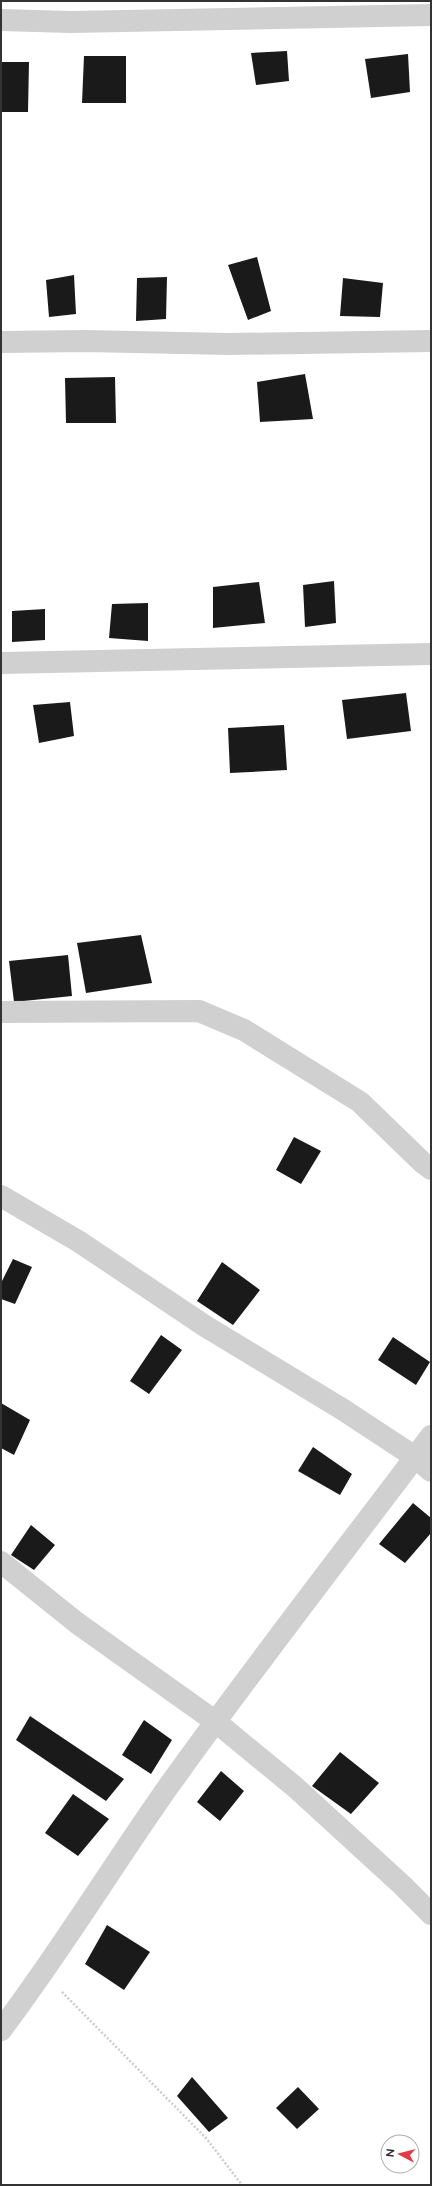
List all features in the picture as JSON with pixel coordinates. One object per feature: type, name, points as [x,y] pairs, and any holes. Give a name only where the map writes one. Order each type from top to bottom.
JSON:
[{"type":"street","points":[[1,20],[70,22],[431,15]]},
{"type":"street","points":[[1,342],[86,341],[229,344],[431,342]]},
{"type":"street","points":[[1,663],[431,654]]},
{"type":"street","points":[[1,1012],[199,1011],[244,1030],[360,1102],[431,1169]]},
{"type":"street","points":[[1,1196],[78,1241],[205,1326],[415,1457],[431,1471]]},
{"type":"street","points":[[1,2030],[44,1974],[168,1788],[431,1436]]},
{"type":"street","points":[[1,1562],[77,1623],[216,1722],[300,1792],[402,1885],[431,1914]]},
{"type":"path","points":[[44,1974],[206,2138],[242,2185]]},
{"type":"building","points":[[287,51],[289,81],[256,85],[251,53]]},
{"type":"building","points":[[408,54],[410,92],[371,98],[365,59]]},
{"type":"building","points":[[84,56],[126,56],[126,103],[82,103]]},
{"type":"building","points":[[1,62],[29,62],[28,112],[1,112]]},
{"type":"building","points":[[257,257],[271,311],[248,320],[228,265]]},
{"type":"building","points":[[74,275],[76,314],[49,317],[46,280]]},
{"type":"building","points":[[167,277],[166,319],[136,321],[137,278]]},
{"type":"building","points":[[343,278],[383,283],[380,317],[340,316]]},
{"type":"building","points":[[305,374],[313,419],[260,422],[257,382]]},
{"type":"building","points":[[115,377],[116,423],[66,423],[65,378]]},
{"type":"building","points":[[334,581],[336,623],[305,627],[303,585]]},
{"type":"building","points":[[259,582],[265,623],[213,628],[213,587]]},
{"type":"building","points":[[148,603],[148,641],[109,638],[112,604]]},
{"type":"building","points":[[45,609],[45,640],[12,642],[12,611]]},
{"type":"building","points":[[406,693],[411,731],[347,739],[342,700]]},
{"type":"building","points":[[70,702],[74,736],[39,743],[33,705]]},
{"type":"building","points":[[284,725],[287,770],[230,773],[228,728]]},
{"type":"building","points":[[141,935],[152,983],[86,993],[77,943]]},
{"type":"building","points":[[68,955],[72,996],[14,1002],[9,961]]},
{"type":"building","points":[[294,1137],[321,1151],[301,1184],[276,1170]]},
{"type":"building","points":[[13,1259],[32,1267],[15,1304],[1,1299],[1,1283]]},
{"type":"building","points":[[222,1262],[260,1290],[233,1325],[197,1301]]},
{"type":"building","points":[[161,1335],[182,1350],[149,1394],[130,1381]]},
{"type":"building","points":[[393,1337],[430,1362],[416,1385],[378,1360]]},
{"type":"building","points":[[1,1403],[30,1420],[14,1455],[1,1448]]},
{"type":"building","points":[[313,1447],[352,1474],[340,1495],[298,1471]]},
{"type":"building","points":[[413,1503],[431,1518],[431,1533],[405,1563],[379,1544]]},
{"type":"building","points":[[31,1525],[55,1545],[34,1570],[11,1555]]},
{"type":"building","points":[[30,1716],[124,1779],[106,1801],[16,1740]]},
{"type":"building","points":[[144,1720],[172,1740],[151,1774],[122,1755]]},
{"type":"building","points":[[340,1752],[379,1783],[351,1814],[312,1786]]},
{"type":"building","points":[[221,1771],[244,1791],[220,1821],[197,1802]]},
{"type":"building","points":[[73,1794],[109,1819],[78,1856],[45,1833]]},
{"type":"building","points":[[107,1925],[150,1952],[124,1990],[85,1964]]},
{"type":"building","points":[[192,2077],[228,2118],[209,2132],[177,2096]]},
{"type":"building","points":[[298,2087],[319,2109],[297,2129],[276,2108]]}]
